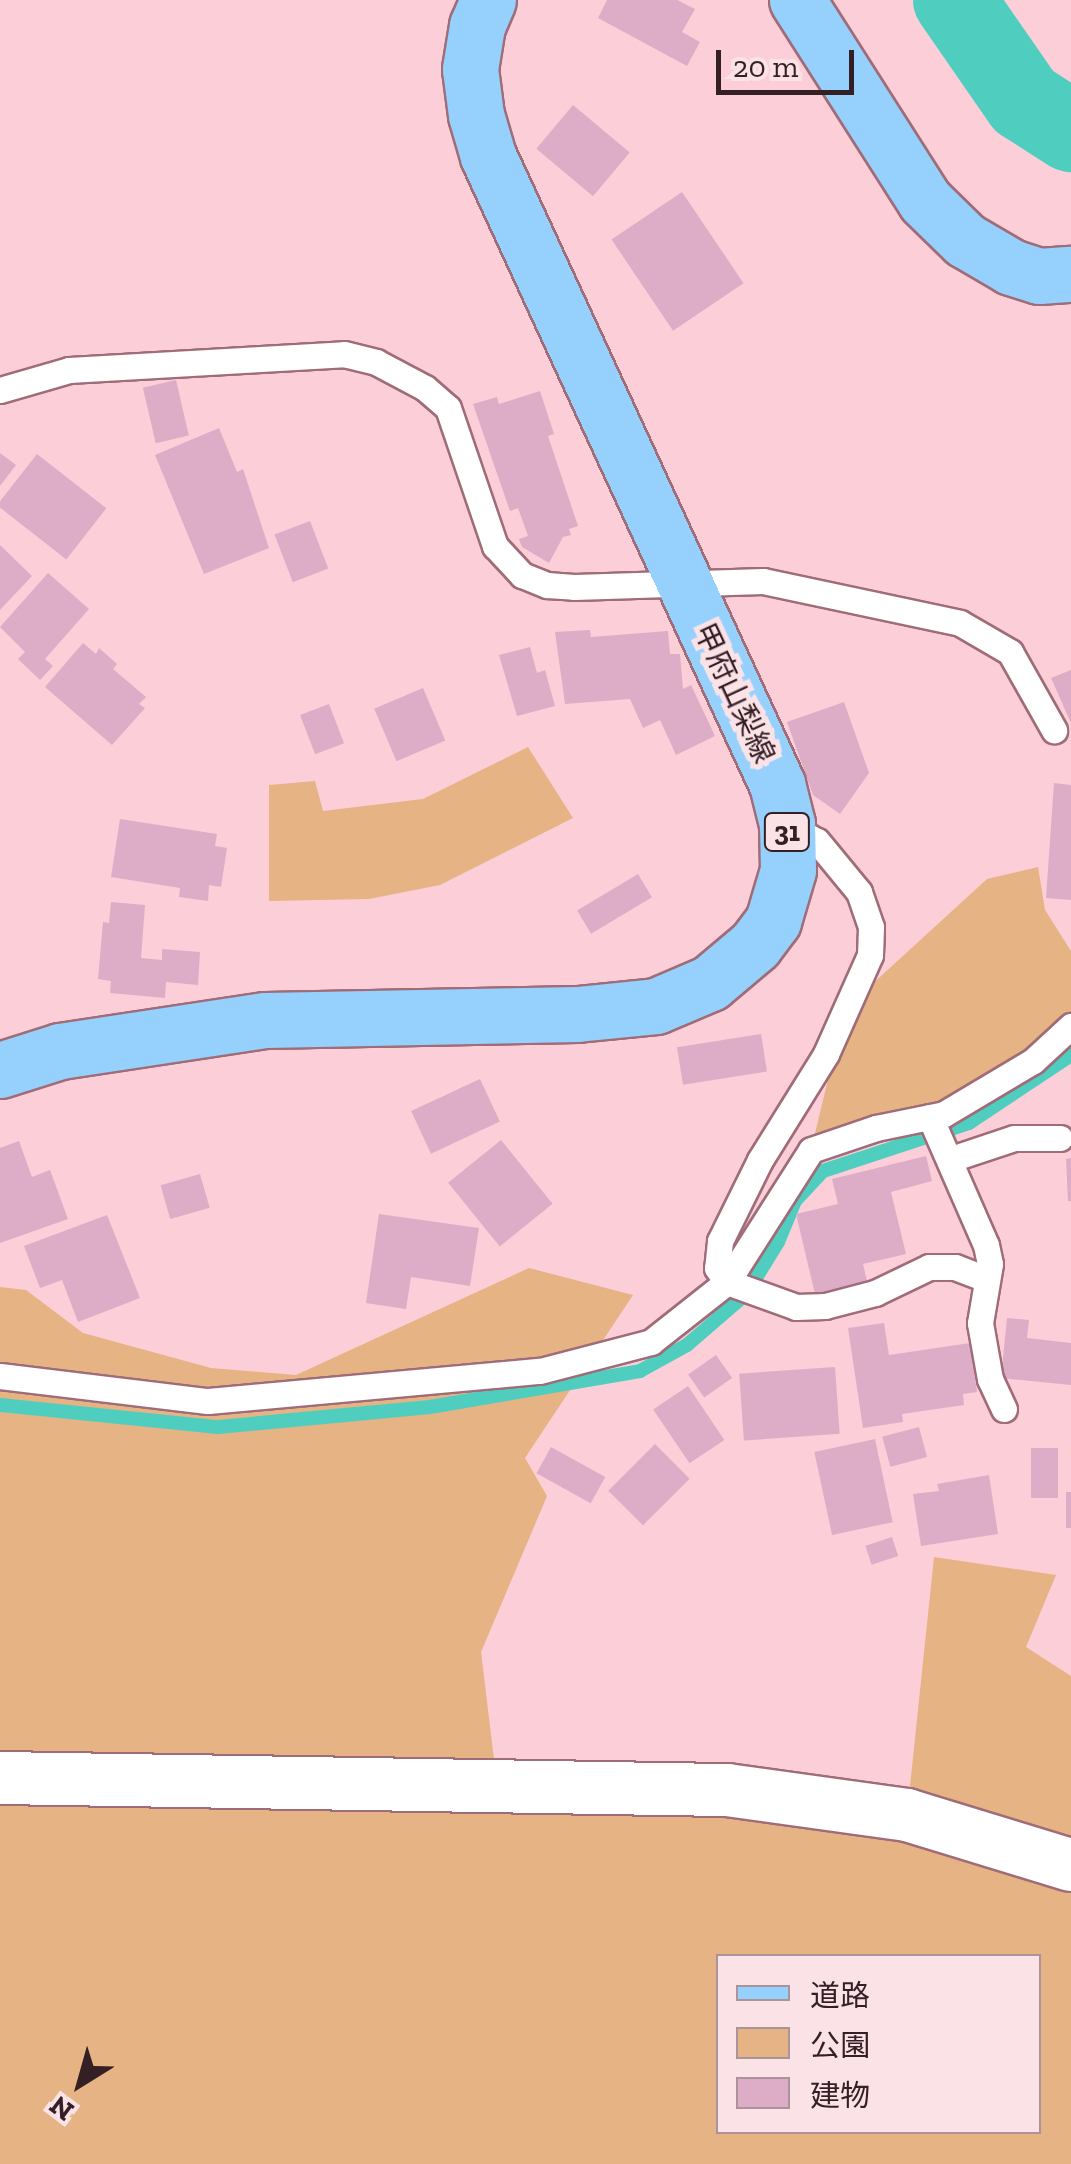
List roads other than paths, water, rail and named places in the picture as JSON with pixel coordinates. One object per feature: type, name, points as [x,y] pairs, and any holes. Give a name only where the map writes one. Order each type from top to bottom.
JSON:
[{"type":"main road","name":"甲府山梨線","points":[[0,1070],[60,1051],[265,1020],[577,1014],[671,1001],[710,983],[732,966],[773,921],[788,870],[786,824],[777,784],[488,156],[476,115],[470,69],[478,26],[488,0]]},
{"type":"main road","points":[[797,0],[925,201],[965,240],[1011,268],[1039,276],[1071,274]]},
{"type":"street","points":[[0,1778],[727,1790],[908,1815],[1071,1866]]},
{"type":"lane","points":[[0,390],[69,370],[344,354],[376,362],[425,388],[448,408],[495,546],[522,575],[547,585],[574,588],[763,581],[960,622],[1010,652],[1054,730]]},
{"type":"lane","points":[[786,824],[817,841],[859,892],[871,927],[870,954],[826,1054],[760,1160],[720,1241],[717,1268],[730,1283],[796,1308],[825,1306],[875,1293],[929,1267],[956,1267],[986,1279]]},
{"type":"lane","points":[[0,1376],[208,1401],[540,1371],[652,1342],[730,1283],[811,1150],[876,1128],[932,1120],[1032,1061],[1071,1026]]},
{"type":"lane","points":[[932,1120],[986,1245],[990,1264],[980,1323],[990,1379],[1004,1408]]},
{"type":"lane","points":[[949,1153],[1014,1138],[1060,1138]]},
{"type":"waterway","points":[[954,0],[1024,101],[1071,131]]},
{"type":"waterway","points":[[0,1405],[218,1427],[430,1407],[640,1371],[687,1345],[746,1294],[778,1242],[795,1201],[823,1171],[969,1123],[1071,1055]]}]
